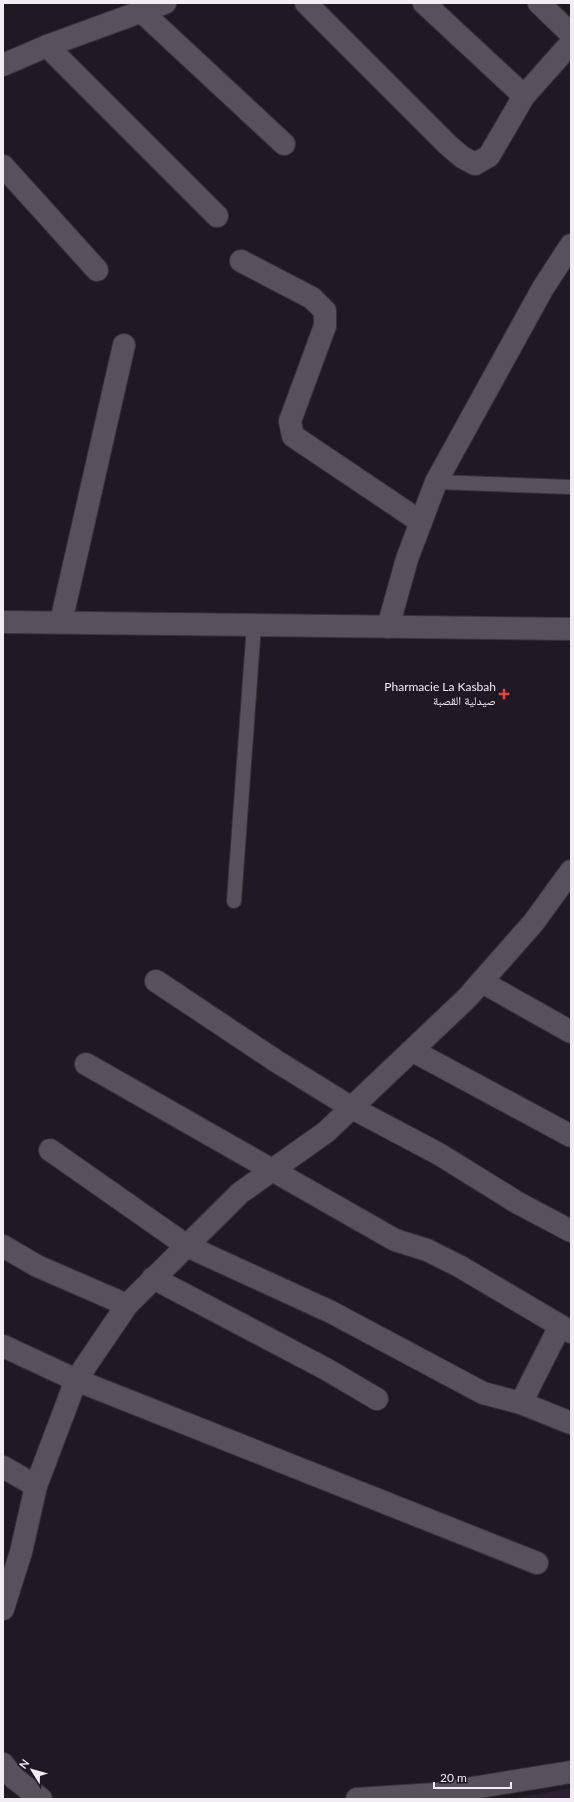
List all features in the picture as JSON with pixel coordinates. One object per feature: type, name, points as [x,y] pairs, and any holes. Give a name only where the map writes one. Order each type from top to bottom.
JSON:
[{"type":"street","points":[[3,65],[47,46],[165,3]]},
{"type":"street","points":[[306,3],[448,145],[462,157],[475,164],[489,156],[524,96],[571,43]]},
{"type":"street","points":[[424,3],[524,96]]},
{"type":"street","points":[[539,3],[571,34]]},
{"type":"street","points":[[141,11],[284,144]]},
{"type":"street","points":[[47,46],[216,216]]},
{"type":"street","points":[[3,166],[97,270]]},
{"type":"street","points":[[388,627],[407,558],[436,482],[543,288],[571,245]]},
{"type":"street","points":[[241,261],[312,298],[325,311],[325,326],[290,421],[293,436],[421,522]]},
{"type":"street","points":[[62,622],[124,345]]},
{"type":"street","points":[[3,622],[571,629]]},
{"type":"street","points":[[3,1609],[7,1580],[21,1552],[36,1486],[76,1380],[126,1304],[240,1193],[326,1132],[413,1051],[482,982],[534,922],[571,871]]},
{"type":"street","points":[[156,981],[276,1062],[352,1108],[439,1154],[518,1203],[571,1231]]},
{"type":"street","points":[[482,982],[571,1032]]},
{"type":"street","points":[[413,1051],[571,1136]]},
{"type":"street","points":[[86,1064],[395,1240],[426,1250],[459,1266],[566,1329],[521,1403]]},
{"type":"street","points":[[50,1150],[187,1246],[330,1312],[483,1393],[521,1403],[571,1423]]},
{"type":"street","points":[[3,1246],[37,1266],[126,1304]]},
{"type":"street","points":[[153,1278],[326,1370],[377,1399]]},
{"type":"street","points":[[3,1346],[76,1380],[538,1563]]},
{"type":"street","points":[[3,1467],[36,1486]]},
{"type":"street","points":[[3,1764],[14,1778],[41,1799]]},
{"type":"street","points":[[357,1799],[436,1794],[571,1772]]},
{"type":"lane","points":[[436,482],[571,487]]},
{"type":"lane","points":[[234,901],[254,625]]},
{"type":"shaded area","points":[[571,1788],[571,1799],[511,1799]]},
{"type":"place","name":"Pharmacie La Kasbah صيدلية القصبة","points":[[504,694]]}]
